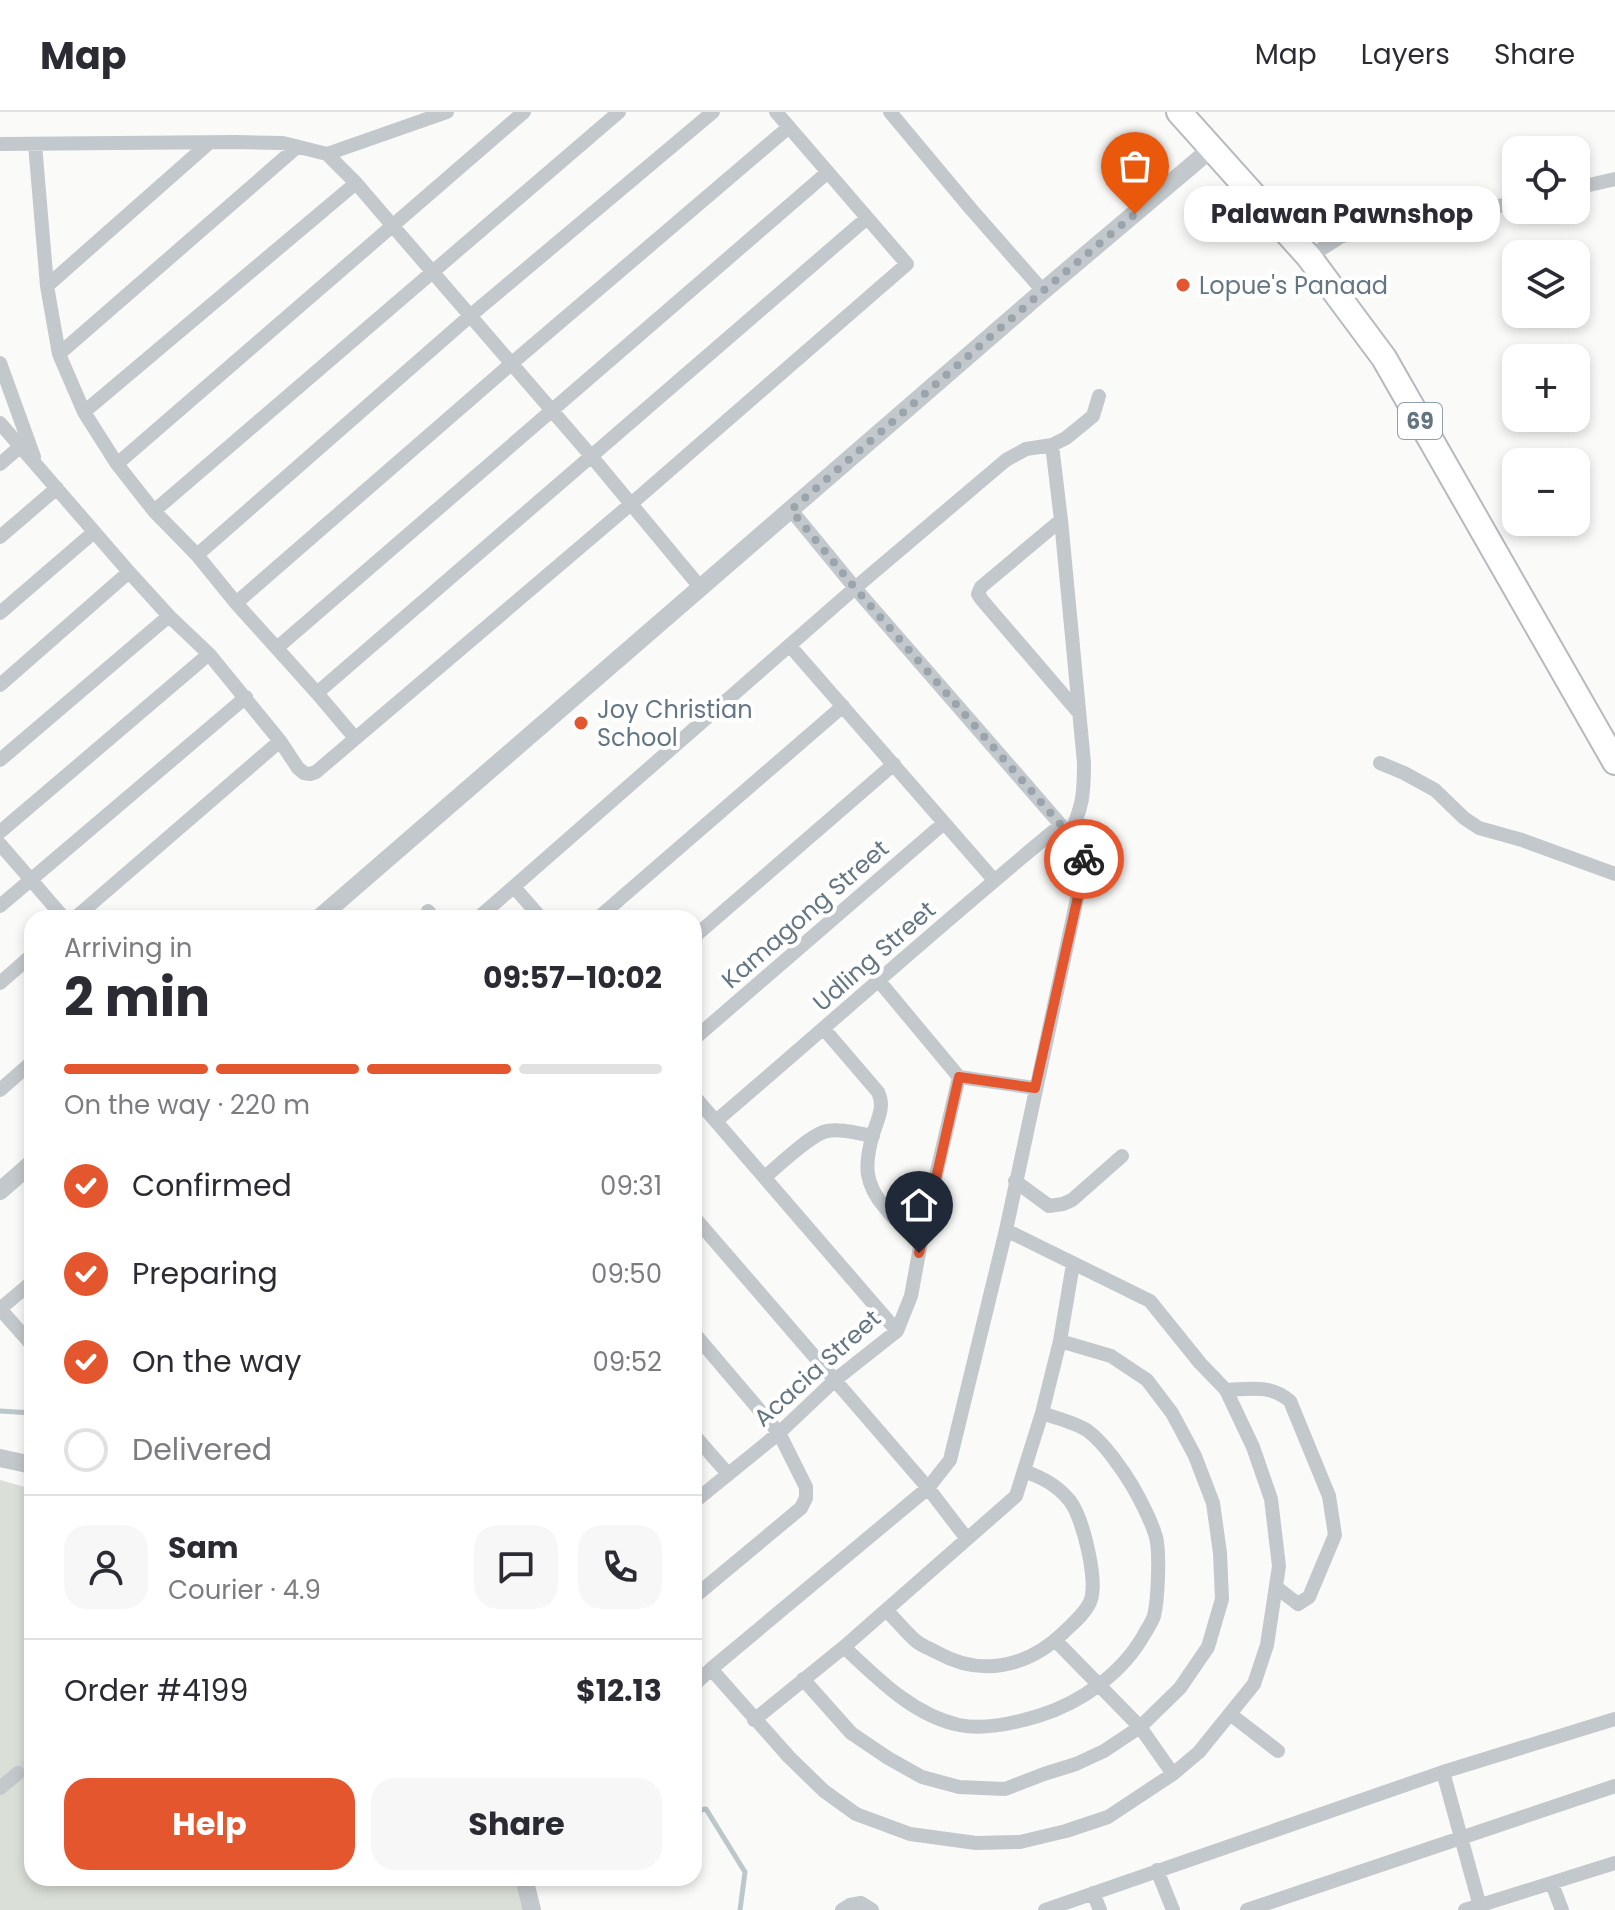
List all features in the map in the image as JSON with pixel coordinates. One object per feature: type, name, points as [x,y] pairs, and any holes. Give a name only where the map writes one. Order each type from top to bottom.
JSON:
[{"type":"main road","name":"69","points":[[1179,112],[1309,257],[1384,358],[1615,762]]},
{"type":"street","points":[[327,154],[447,112]]},
{"type":"street","points":[[117,464],[524,112]]},
{"type":"street","points":[[154,511],[619,112]]},
{"type":"street","points":[[197,555],[470,316],[713,112]]},
{"type":"street","points":[[0,423],[129,572],[209,654],[246,697],[298,768],[304,773],[316,772],[907,264],[776,112]]},
{"type":"street","points":[[890,112],[1043,291]]},
{"type":"street","points":[[236,603],[789,127]]},
{"type":"street","points":[[47,286],[209,143]]},
{"type":"street","points":[[0,144],[283,143],[327,154],[356,183],[700,587]]},
{"type":"street","points":[[35,144],[47,286],[59,354],[84,412],[117,464],[154,511],[197,555],[355,738]]},
{"type":"street","points":[[59,354],[297,147]]},
{"type":"street","points":[[328,910],[1211,149]]},
{"type":"street","points":[[278,647],[828,172]]},
{"type":"street","points":[[1590,185],[1615,179]]},
{"type":"street","points":[[84,412],[356,183]]},
{"type":"street","points":[[1309,257],[1340,237],[1357,232],[1392,231],[1502,205]]},
{"type":"street","points":[[317,693],[867,218]]},
{"type":"street","points":[[0,363],[35,462]]},
{"type":"street","points":[[487,910],[1006,460],[1026,449],[1052,445],[1066,438],[1093,416],[1099,396]]},
{"type":"street","points":[[1052,445],[1082,729],[1084,795],[1078,816],[1065,830]]},
{"type":"street","points":[[0,464],[21,446]]},
{"type":"street","points":[[0,537],[57,488]]},
{"type":"street","points":[[702,1677],[928,1488],[950,1460],[1006,1230],[1085,861],[1065,830],[791,510]]},
{"type":"street","points":[[1061,520],[981,587],[978,594],[1079,713]]},
{"type":"street","points":[[0,613],[94,532]]},
{"type":"street","points":[[0,685],[129,572]]},
{"type":"street","points":[[0,760],[169,616]]},
{"type":"street","points":[[790,646],[994,880]]},
{"type":"street","points":[[0,832],[209,654]]},
{"type":"street","points":[[0,906],[246,697]]},
{"type":"street","points":[[607,910],[843,706]]},
{"type":"street","points":[[84,910],[280,741]]},
{"type":"street","points":[[1380,763],[1435,790],[1479,828],[1537,845],[1615,874]]},
{"type":"street","points":[[702,930],[894,764]]},
{"type":"street","name":"Kamagong Street","points":[[702,1032],[944,823]]},
{"type":"street","name":"Udling Street","points":[[716,1121],[994,880],[1065,830]]},
{"type":"street","points":[[0,844],[57,910]]},
{"type":"street","points":[[514,887],[534,910]]},
{"type":"street","points":[[0,983],[24,962]]},
{"type":"street","points":[[879,981],[959,1077],[1035,1088]]},
{"type":"street","points":[[824,1029],[882,1100],[867,1178],[876,1197],[894,1218],[923,1231]]},
{"type":"street","points":[[0,1090],[24,1069]]},
{"type":"street","name":"Acacia Street","points":[[702,1495],[779,1433],[835,1380],[897,1331],[911,1296],[959,1077]]},
{"type":"street","points":[[702,1105],[897,1331]]},
{"type":"street","points":[[765,1177],[824,1131],[873,1136]]},
{"type":"street","points":[[1015,1181],[1049,1206],[1063,1204],[1072,1200],[1122,1156]]},
{"type":"street","points":[[1,1189],[24,1170]]},
{"type":"street","points":[[702,1226],[928,1488],[967,1539]]},
{"type":"street","points":[[711,1669],[789,1757],[824,1791],[856,1814],[910,1834],[976,1843],[1020,1842],[1108,1817],[1173,1774],[1199,1752],[1254,1684],[1267,1645],[1279,1566],[1271,1499],[1253,1447],[1226,1390],[1150,1301],[1006,1230]]},
{"type":"street","points":[[754,1720],[844,1647],[1016,1496],[1060,1341],[1073,1264]]},
{"type":"street","points":[[24,1289],[0,1309],[24,1336]]},
{"type":"street","points":[[803,1679],[851,1733],[922,1777],[959,1787],[1005,1789],[1104,1751],[1140,1727],[1180,1688],[1208,1647],[1222,1599],[1213,1503],[1178,1423],[1147,1380],[1111,1356],[1060,1341]]},
{"type":"street","points":[[702,1342],[779,1433],[806,1487],[806,1498],[801,1508],[702,1590]]},
{"type":"street","points":[[1226,1390],[1270,1389],[1290,1401],[1329,1496],[1335,1535],[1309,1597],[1298,1604],[1276,1587]]},
{"type":"street","points":[[844,1647],[899,1696],[927,1714],[961,1725],[1022,1721],[1058,1710],[1099,1685],[1135,1652],[1153,1618],[1157,1539],[1142,1503],[1120,1465],[1087,1430],[1042,1413]]},
{"type":"street","points":[[702,1444],[728,1474]]},
{"type":"street","points":[[0,1458],[24,1463]]},
{"type":"street","points":[[886,1610],[918,1643],[948,1659],[981,1668],[1010,1664],[1038,1653],[1079,1617],[1092,1600],[1091,1566],[1084,1534],[1071,1503],[1050,1481],[1024,1471]]},
{"type":"street","points":[[1055,1640],[1140,1727],[1173,1774]]},
{"type":"street","points":[[1230,1714],[1278,1751]]},
{"type":"street","points":[[1045,1910],[1443,1772],[1615,1719]]},
{"type":"street","points":[[1443,1772],[1462,1837],[1475,1909],[1615,1863]]},
{"type":"street","points":[[0,1788],[18,1773]]},
{"type":"street","points":[[1247,1910],[1615,1786]]},
{"type":"street","points":[[1157,1870],[1173,1910]]},
{"type":"street","points":[[1552,1884],[1562,1910]]},
{"type":"street","points":[[526,1886],[532,1910]]},
{"type":"street","points":[[1093,1893],[1100,1910]]},
{"type":"street","points":[[842,1910],[861,1903],[872,1910]]},
{"type":"shaded area","points":[[0,1480],[24,1487],[24,1886],[519,1886],[524,1910],[0,1910]]},
{"type":"waterway","points":[[0,1411],[24,1412]]},
{"type":"waterway","points":[[702,1810],[706,1809],[745,1872],[740,1910]]},
{"type":"tunnel","points":[[18,1773],[24,1769]]},
{"type":"way so far","points":[[1084,859],[1061,825],[791,510],[1135,214]]},
{"type":"place","name":"Palawan Pawnshop","points":[[1135,214]]},
{"type":"place","name":"Lopue's Panaad","points":[[1183,285]]},
{"type":"place","name":"Joy Christian School","points":[[581,723]]},
{"type":"route","points":[[919,1253],[959,1077],[1035,1088],[1084,859]]}]
